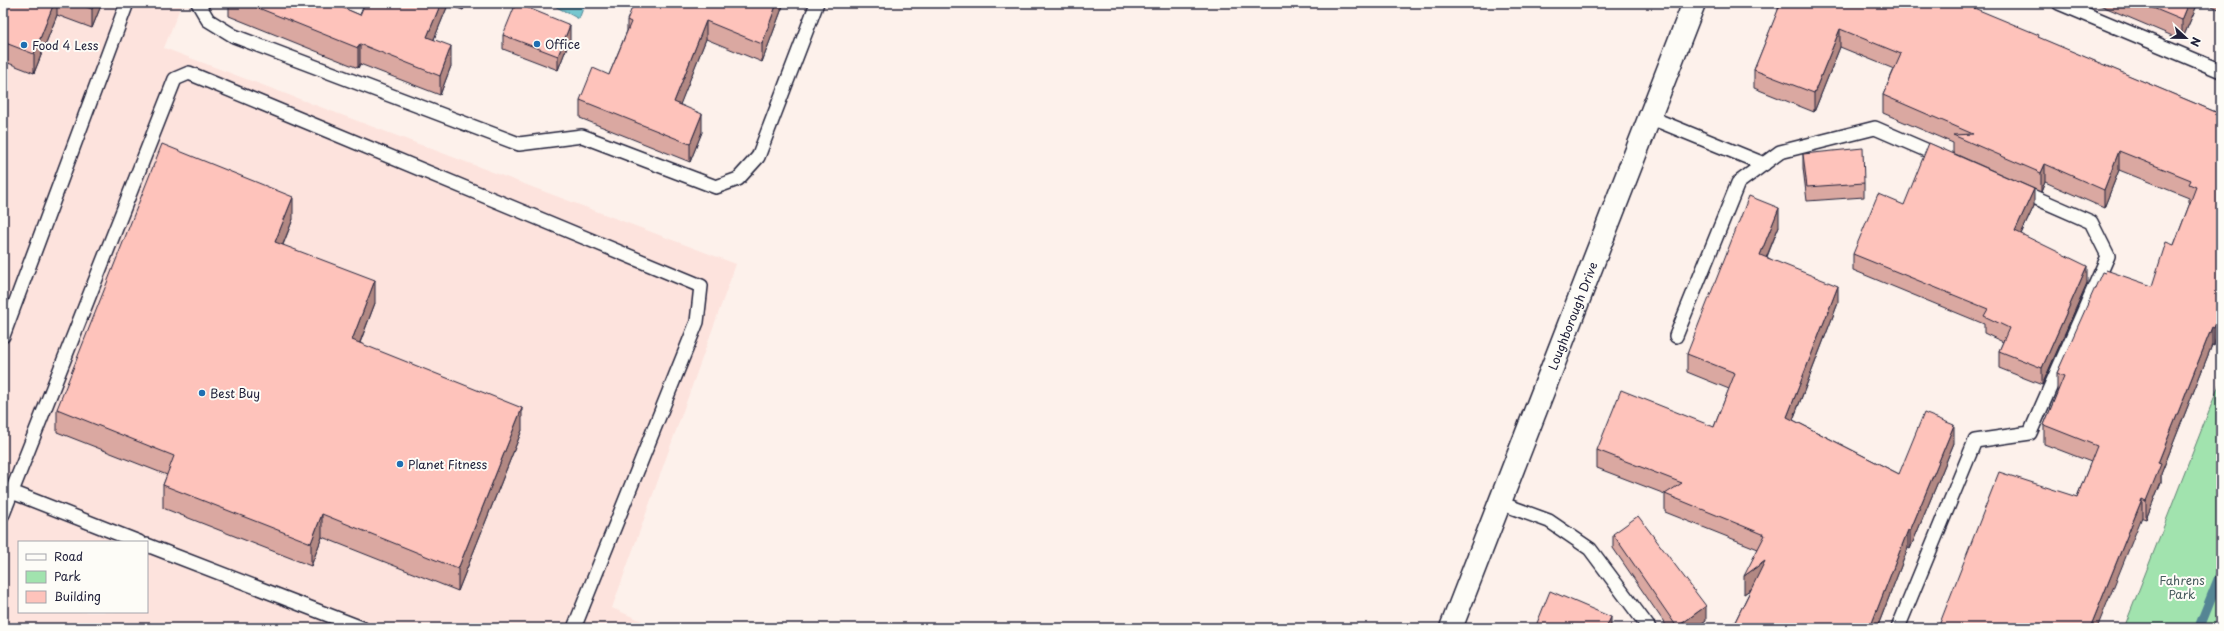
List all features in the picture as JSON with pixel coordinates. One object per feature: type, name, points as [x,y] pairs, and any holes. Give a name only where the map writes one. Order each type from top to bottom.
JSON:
[{"type":"street","name":"Loughborough Drive","points":[[1451,628],[1694,3]]},
{"type":"lane","points":[[3,336],[128,3]]},
{"type":"lane","points":[[198,3],[208,20],[234,36],[519,144],[582,136],[716,187],[738,178],[758,157],[817,3]]},
{"type":"lane","points":[[2059,3],[2221,71]]},
{"type":"lane","points":[[3,514],[175,79],[189,73],[701,286],[697,322],[574,628]]},
{"type":"lane","points":[[1649,117],[1764,164]]},
{"type":"lane","points":[[1676,336],[1738,183],[1780,152],[1875,128],[1954,162]]},
{"type":"lane","points":[[1898,628],[1974,441],[2030,432],[2108,256],[2091,222],[2004,184]]},
{"type":"lane","points":[[12,492],[136,541]]},
{"type":"lane","points":[[1500,503],[1549,521],[1590,549],[1649,628]]},
{"type":"lane","points":[[148,545],[362,628]]},
{"type":"shaded area","points":[[3,3],[182,3],[164,48],[736,264],[612,608],[658,628],[3,628]]},
{"type":"green space","name":"Fahrens Park","points":[[2221,380],[2221,628],[2124,628]]},
{"type":"water","points":[[549,3],[585,3],[579,19]]},
{"type":"building","points":[[3,3],[54,3],[34,54],[3,42]]},
{"type":"building","points":[[76,3],[95,3],[92,9]]},
{"type":"building","points":[[246,3],[332,3],[360,15],[365,3],[441,3],[427,37],[451,46],[440,76],[360,44],[358,48]]},
{"type":"building","points":[[516,3],[570,25],[558,56],[503,35]]},
{"type":"building","points":[[634,3],[777,3],[762,44],[706,21],[674,102],[702,114],[690,144],[580,100],[593,68],[609,75],[631,22],[627,20]]},
{"type":"building","points":[[1962,3],[2039,35],[2038,37],[2218,113],[2221,108],[2221,309],[2214,328],[2212,327],[2158,463],[2161,464],[2146,501],[2142,499],[2090,628],[1938,628],[1999,472],[2077,497],[2097,446],[2044,425],[2064,376],[2057,373],[2102,272],[2105,273],[2106,270],[2152,286],[2166,242],[2174,245],[2196,187],[2189,184],[2191,180],[2119,151],[2104,190],[2045,164],[2041,173],[1953,135],[1973,134],[1883,95],[1901,54],[1840,29],[1814,93],[1754,70],[1780,5],[1778,4]]},
{"type":"building","points":[[2141,3],[2189,3],[2182,20]]},
{"type":"building","points":[[1929,143],[2034,189],[2015,231],[2087,266],[2042,368],[1999,351],[2009,328],[1984,316],[1988,309],[1853,254],[1878,194],[1904,205]]},
{"type":"building","points":[[162,144],[293,197],[275,242],[375,280],[352,340],[522,408],[458,569],[322,514],[311,543],[163,485],[174,456],[57,409]]},
{"type":"building","points":[[1863,148],[1864,183],[1807,187],[1803,154]]},
{"type":"building","points":[[1749,196],[1779,208],[1760,255],[1838,286],[1787,417],[1899,474],[1924,413],[1954,425],[1910,531],[1908,530],[1870,628],[1732,628],[1765,561],[1744,576],[1765,535],[1665,494],[1682,483],[1597,450],[1621,390],[1714,427],[1735,373],[1687,354]]},
{"type":"building","points":[[1638,516],[1706,606],[1677,627],[1613,534]]},
{"type":"building","points":[[1550,591],[1611,617],[1606,628],[1535,628]]},
{"type":"waterway","points":[[2199,628],[2221,573]]},
{"type":"place","name":"Office","points":[[537,44]]},
{"type":"place","name":"Food 4 Less","points":[[24,45]]},
{"type":"place","name":"Best Buy","points":[[202,393]]},
{"type":"place","name":"Planet Fitness","points":[[400,464]]}]
